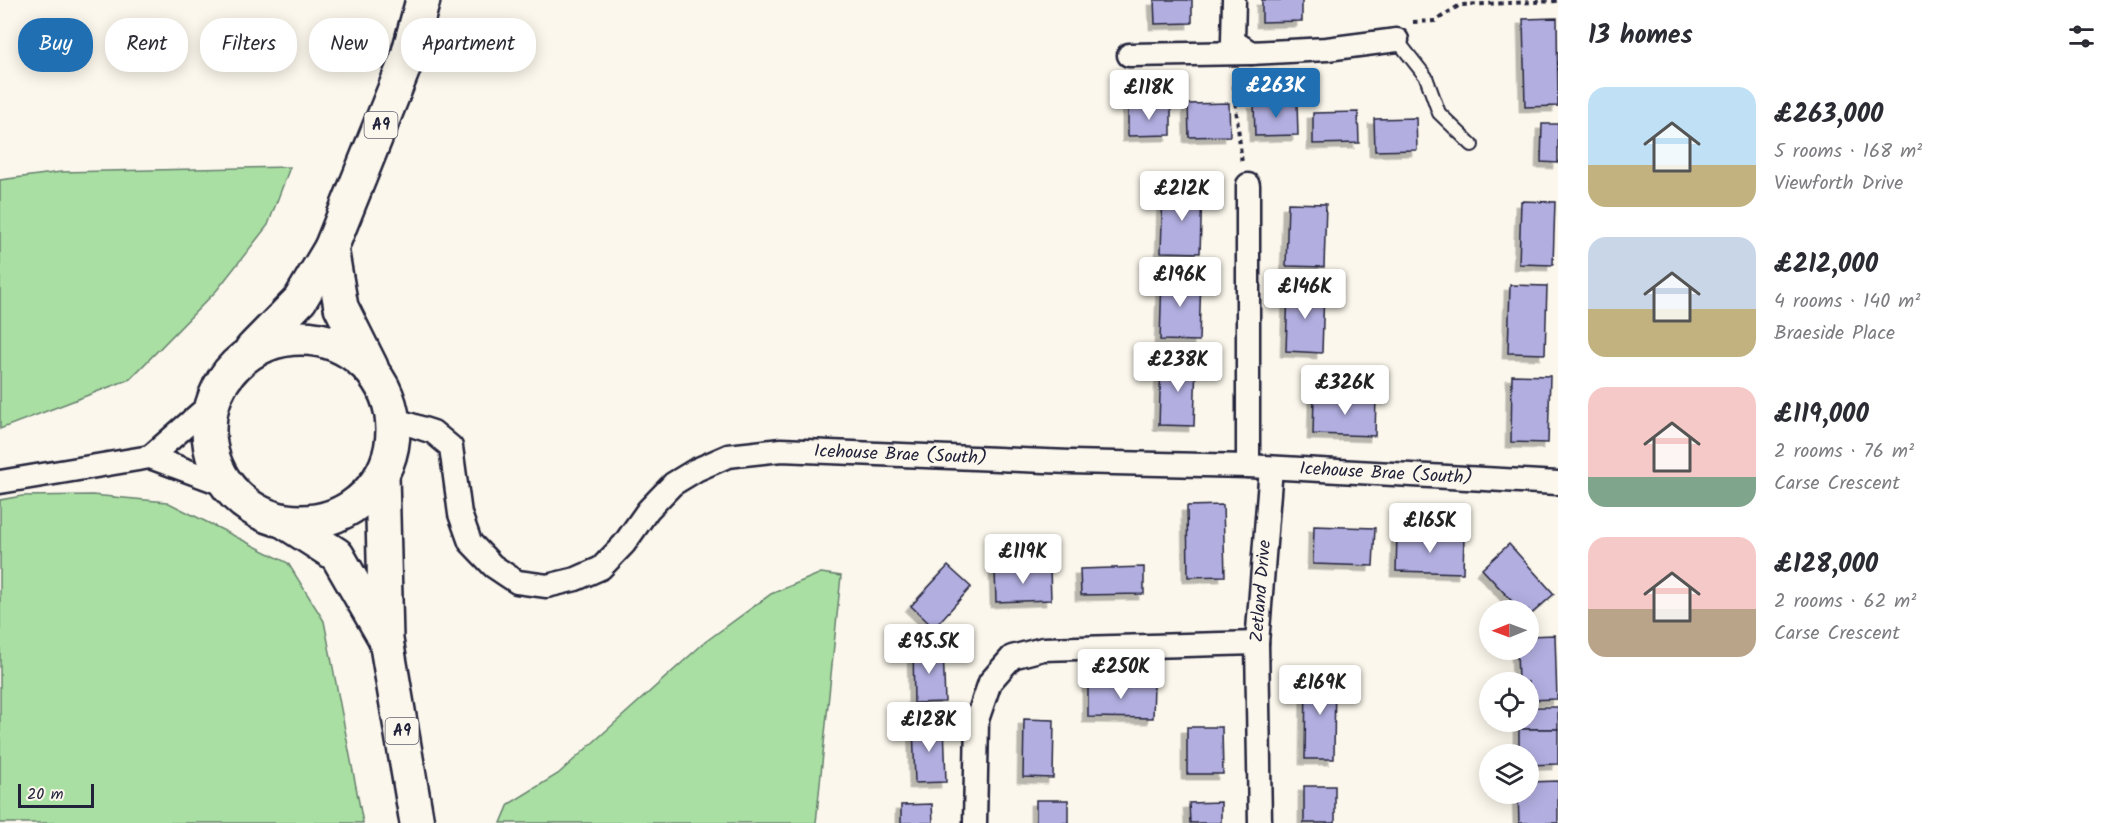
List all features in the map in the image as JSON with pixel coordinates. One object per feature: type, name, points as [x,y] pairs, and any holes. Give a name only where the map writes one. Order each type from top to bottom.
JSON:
[{"type":"main road","name":"A9","points":[[242,359],[300,300],[332,248],[408,59],[423,0]]},
{"type":"main road","points":[[332,248],[341,308],[386,393],[393,419],[392,448],[382,475],[364,498],[340,514],[313,522],[284,521],[262,514],[242,502],[226,485],[213,459],[208,431],[213,402],[224,379],[242,359],[267,344],[295,337],[324,340],[351,352],[373,371]]},
{"type":"main road","name":"A9","points":[[382,475],[386,640],[417,823]]},
{"type":"main road","name":"A9","points":[[284,521],[337,555],[386,640]]},
{"type":"street","points":[[1234,0],[1233,41],[1244,53]]},
{"type":"street","points":[[1129,55],[1326,49],[1397,40]]},
{"type":"street","points":[[1248,185],[1248,466]]},
{"type":"street","points":[[150,457],[213,402]]},
{"type":"street","name":"Icehouse Brae (South)","points":[[393,419],[433,432],[451,447],[460,514],[470,542],[493,566],[517,582],[548,586],[576,579],[601,568],[624,544],[648,510],[674,484],[696,470],[728,456],[781,450],[1070,462],[1248,466],[1558,483]]},
{"type":"street","points":[[0,482],[150,457],[226,485]]},
{"type":"street","name":"Zetland Drive","points":[[1260,823],[1257,642],[1270,468]]},
{"type":"street","points":[[975,823],[977,720],[990,682],[1012,657],[1043,649],[1257,642]]},
{"type":"lane","points":[[1397,40],[1426,77],[1439,113],[1472,145]]},
{"type":"path","points":[[1397,40],[1397,23],[1435,21],[1460,5],[1558,1]]},
{"type":"path","points":[[1244,53],[1234,89],[1240,157],[1248,185]]},
{"type":"green space","points":[[290,167],[268,225],[217,290],[130,379],[0,429],[0,180],[61,172]]},
{"type":"green space","points":[[92,495],[167,502],[288,563],[324,621],[363,823],[0,823],[0,500],[22,496]]},
{"type":"green space","points":[[821,573],[841,576],[816,823],[501,823],[509,804],[558,774],[705,642],[771,594]]},
{"type":"building","points":[[1154,0],[1192,0],[1192,23],[1155,24]]},
{"type":"building","points":[[1262,0],[1302,0],[1302,21],[1262,22]]},
{"type":"building","points":[[1557,18],[1558,106],[1525,107],[1523,19]]},
{"type":"building","points":[[1297,102],[1298,135],[1255,136],[1254,103]]},
{"type":"building","points":[[1229,103],[1230,136],[1189,137],[1188,104]]},
{"type":"building","points":[[1128,106],[1171,106],[1171,135],[1128,136]]},
{"type":"building","points":[[1358,112],[1359,143],[1313,144],[1313,113]]},
{"type":"building","points":[[1416,118],[1417,150],[1375,151],[1374,119]]},
{"type":"building","points":[[1542,124],[1558,124],[1558,163],[1541,162]]},
{"type":"building","points":[[1163,190],[1202,191],[1200,253],[1161,252]]},
{"type":"building","points":[[1521,201],[1555,202],[1553,265],[1519,264]]},
{"type":"building","points":[[1288,203],[1326,204],[1324,267],[1286,266]]},
{"type":"building","points":[[1162,274],[1201,275],[1199,341],[1160,340]]},
{"type":"building","points":[[1510,285],[1547,286],[1545,354],[1508,353]]},
{"type":"building","points":[[1288,287],[1324,288],[1322,353],[1286,351]]},
{"type":"building","points":[[1161,360],[1196,361],[1194,426],[1159,425]]},
{"type":"building","points":[[1512,375],[1550,376],[1548,443],[1511,442]]},
{"type":"building","points":[[1314,396],[1376,397],[1375,436],[1313,434]]},
{"type":"building","points":[[1223,505],[1225,576],[1188,577],[1187,506]]},
{"type":"building","points":[[1314,526],[1375,528],[1373,566],[1313,564]]},
{"type":"building","points":[[1397,534],[1464,536],[1463,573],[1396,571]]},
{"type":"building","points":[[1509,544],[1554,594],[1539,607],[1539,600],[1511,600],[1482,569]]},
{"type":"building","points":[[948,566],[971,587],[934,628],[911,606]]},
{"type":"building","points":[[1144,567],[1144,594],[1081,595],[1080,569]]},
{"type":"building","points":[[1050,568],[1051,600],[996,602],[995,570]]},
{"type":"building","points":[[1555,635],[1557,699],[1539,700],[1539,672],[1518,672],[1517,660],[1539,660],[1539,636]]},
{"type":"building","points":[[943,647],[945,702],[914,703],[913,648]]},
{"type":"building","points":[[1306,672],[1335,672],[1334,759],[1305,759]]},
{"type":"building","points":[[1088,683],[1154,684],[1153,718],[1088,717]]},
{"type":"building","points":[[1539,707],[1558,707],[1558,729],[1539,729]]},
{"type":"building","points":[[1024,719],[1054,720],[1053,778],[1023,777]]},
{"type":"building","points":[[913,724],[944,724],[946,782],[915,783]]},
{"type":"building","points":[[1187,727],[1222,727],[1223,774],[1187,774]]},
{"type":"building","points":[[1558,729],[1558,764],[1539,765],[1539,744],[1519,744],[1519,732]]},
{"type":"building","points":[[1558,781],[1558,823],[1519,823],[1518,804],[1539,804],[1539,782]]},
{"type":"building","points":[[1304,786],[1335,786],[1335,823],[1304,823]]},
{"type":"building","points":[[1036,800],[1068,800],[1068,823],[1036,823]]},
{"type":"building","points":[[1221,802],[1221,823],[1190,823],[1189,803]]},
{"type":"building","points":[[932,804],[933,823],[901,823],[901,805]]}]
